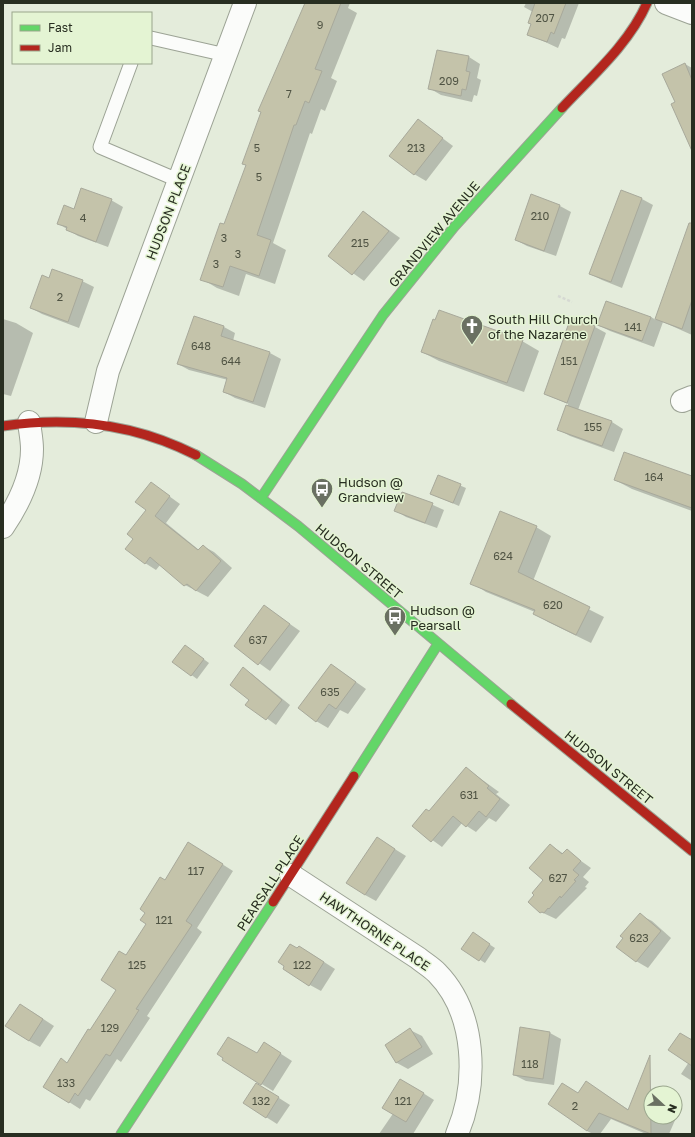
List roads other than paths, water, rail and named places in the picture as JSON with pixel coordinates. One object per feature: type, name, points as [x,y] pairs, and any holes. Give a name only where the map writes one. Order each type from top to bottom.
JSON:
[{"type":"street","name":"HUDSON PLACE","points":[[96,422],[108,371],[245,3]]},
{"type":"street","name":"GRANDVIEW AVENUE","points":[[261,498],[383,315],[454,227],[626,38],[639,21],[647,3]]},
{"type":"street","points":[[666,3],[692,13]]},
{"type":"street","name":"HUDSON STREET","points":[[3,426],[29,422],[96,422],[134,429],[172,443],[200,456],[284,515],[438,644],[692,851]]},
{"type":"street","points":[[3,527],[25,486],[31,465],[32,448],[29,422]]},
{"type":"street","name":"PEARSALL PLACE","points":[[121,1134],[291,875],[438,644]]},
{"type":"street","name":"HAWTHORNE PLACE","points":[[291,875],[418,958],[437,973],[452,993],[464,1020],[469,1044],[470,1068],[467,1102],[458,1134]]},
{"type":"lane","points":[[152,38],[226,55]]},
{"type":"lane","points":[[131,64],[100,147],[180,180]]},
{"type":"place","name":"South Hill Church of the Nazarene","points":[[472,346]]},
{"type":"place","name":"Hudson @ Grandview","points":[[322,508]]},
{"type":"place","name":"Hudson @ Pearsall","points":[[395,636]]}]
